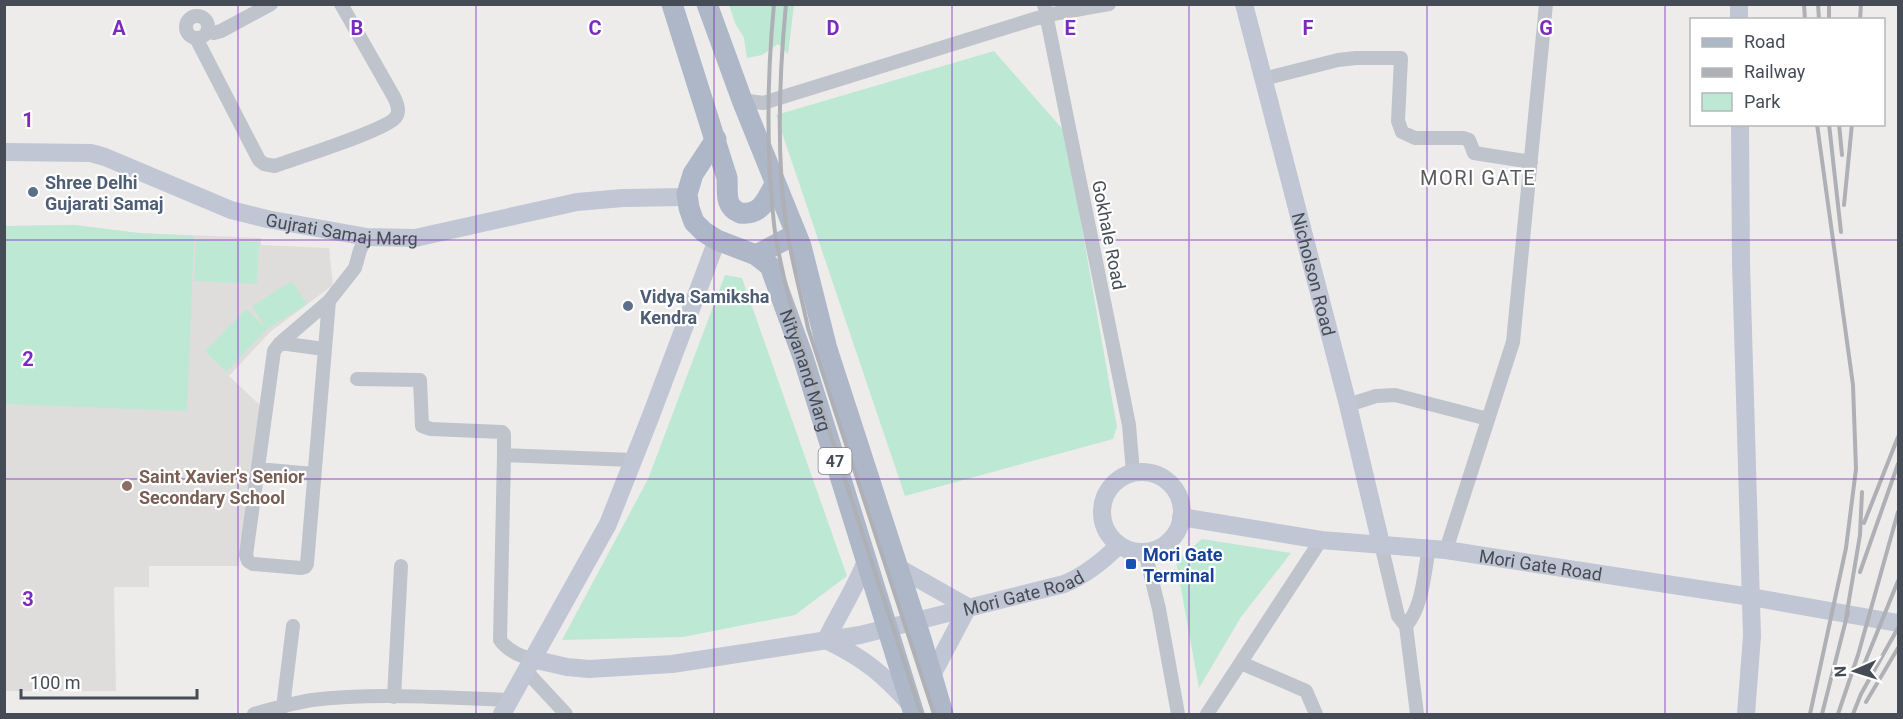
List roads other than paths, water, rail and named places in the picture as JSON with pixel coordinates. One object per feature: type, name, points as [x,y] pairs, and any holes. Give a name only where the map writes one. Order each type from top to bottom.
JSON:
[{"type":"main road","points":[[672,4],[716,139],[727,178],[727,198],[735,211],[746,214],[759,209],[767,200],[775,184]]},
{"type":"main road","name":"Nityanand Marg","points":[[707,4],[742,100],[796,234],[827,349],[916,621],[943,714]]},
{"type":"main road","points":[[716,139],[693,174],[687,197],[688,208],[694,222],[717,240],[756,255],[796,234]]},
{"type":"main road","name":"Nityanand Marg","points":[[756,255],[770,266],[803,357],[913,710]]},
{"type":"main road","points":[[803,357],[827,349]]},
{"type":"street","points":[[197,11],[188,22],[187,29],[190,35],[221,31],[271,4]]},
{"type":"street","points":[[202,34],[259,160],[264,164],[275,166],[378,128],[394,120],[397,115],[398,109],[394,97],[341,4]]},
{"type":"street","points":[[742,100],[763,103],[1046,10],[1109,4]]},
{"type":"street","name":"Nicholson Road","points":[[1244,4],[1348,405],[1381,544]]},
{"type":"street","points":[[1406,626],[1412,618],[1488,419],[1513,342],[1546,4]]},
{"type":"street","name":"Gokhale Road","points":[[1046,10],[1129,424],[1133,472]]},
{"type":"street","points":[[1263,79],[1338,60],[1401,58],[1398,121],[1402,132],[1415,138],[1462,138],[1469,140],[1474,153],[1531,162]]},
{"type":"street","points":[[1740,126],[1741,262],[1752,636],[1746,714]]},
{"type":"street","name":"Gujrati Samaj Marg","points":[[4,152],[92,153],[231,210],[267,219],[367,237],[415,238],[491,223],[577,202],[623,198],[687,197]]},
{"type":"street","points":[[329,301],[307,564],[301,568],[249,562],[246,555],[274,351],[280,343],[329,301],[355,268],[360,250],[367,237]]},
{"type":"street","points":[[254,714],[309,700],[394,697],[506,707],[608,524],[717,240]]},
{"type":"street","points":[[280,343],[324,349]]},
{"type":"street","points":[[357,380],[420,380],[422,426],[431,429],[502,432],[504,434],[500,639],[505,646],[529,665],[566,714]]},
{"type":"street","points":[[1348,405],[1376,396],[1395,395],[1488,419]]},
{"type":"street","points":[[504,455],[633,460]]},
{"type":"street","points":[[258,469],[314,474]]},
{"type":"street","points":[[1133,472],[1148,472],[1168,482],[1178,494],[1182,509],[1177,530],[1169,540],[1158,548],[1145,552],[1119,545],[1113,540],[1102,520],[1102,504],[1113,484],[1133,472]]},
{"type":"street","name":"Mori Gate Road","points":[[1181,517],[1321,540],[1437,549],[1750,597],[1899,623]]},
{"type":"street","points":[[1207,714],[1321,540]]},
{"type":"street","points":[[1381,544],[1398,616],[1406,626],[1417,714]]},
{"type":"street","name":"Mori Gate Road","points":[[529,665],[589,669],[672,664],[826,640],[886,628],[1071,581],[1101,562],[1119,545]]},
{"type":"street","points":[[1145,552],[1159,609],[1178,714]]},
{"type":"street","points":[[866,561],[853,592],[826,640],[854,653],[875,668],[913,710]]},
{"type":"street","points":[[394,697],[401,566]]},
{"type":"street","points":[[899,568],[968,607],[932,675]]},
{"type":"street","points":[[283,707],[293,626]]},
{"type":"street","points":[[1240,663],[1306,691],[1316,714]]},
{"type":"railway","points":[[774,4],[770,59],[769,141],[771,196],[781,264],[797,331],[921,714]]},
{"type":"railway","points":[[786,4],[780,87],[780,142],[783,198],[791,251],[808,328],[934,714]]},
{"type":"railway","points":[[1804,4],[1805,18]]},
{"type":"railway","points":[[1818,4],[1819,18]]},
{"type":"railway","points":[[1829,4],[1829,18]]},
{"type":"railway","points":[[1860,18],[1861,4]]},
{"type":"railway","points":[[1810,714],[1846,548],[1856,469],[1853,385],[1817,126]]},
{"type":"railway","points":[[1829,126],[1841,232]]},
{"type":"railway","points":[[1839,126],[1842,155]]},
{"type":"railway","points":[[1844,205],[1852,126]]},
{"type":"railway","points":[[1864,523],[1898,437]]},
{"type":"railway","points":[[1860,572],[1898,464]]},
{"type":"railway","points":[[1846,618],[1860,535],[1862,492]]},
{"type":"railway","points":[[1838,714],[1858,655],[1898,512]]},
{"type":"railway","points":[[1861,672],[1898,581]]},
{"type":"railway","points":[[1822,714],[1848,612]]},
{"type":"railway","points":[[1853,714],[1861,694],[1898,628]]},
{"type":"railway","points":[[1866,702],[1898,648]]},
{"type":"place","name":"Shree Delhi Gujarati Samaj","points":[[33,192]]},
{"type":"place","name":"Vidya Samiksha Kendra","points":[[628,306]]},
{"type":"place","name":"Saint Xavier's Senior Secondary School","points":[[127,486]]},
{"type":"place","name":"Mori Gate Terminal","points":[[1131,564]]},
{"type":"district","name":"MORI GATE","points":[[1478,178]]}]
